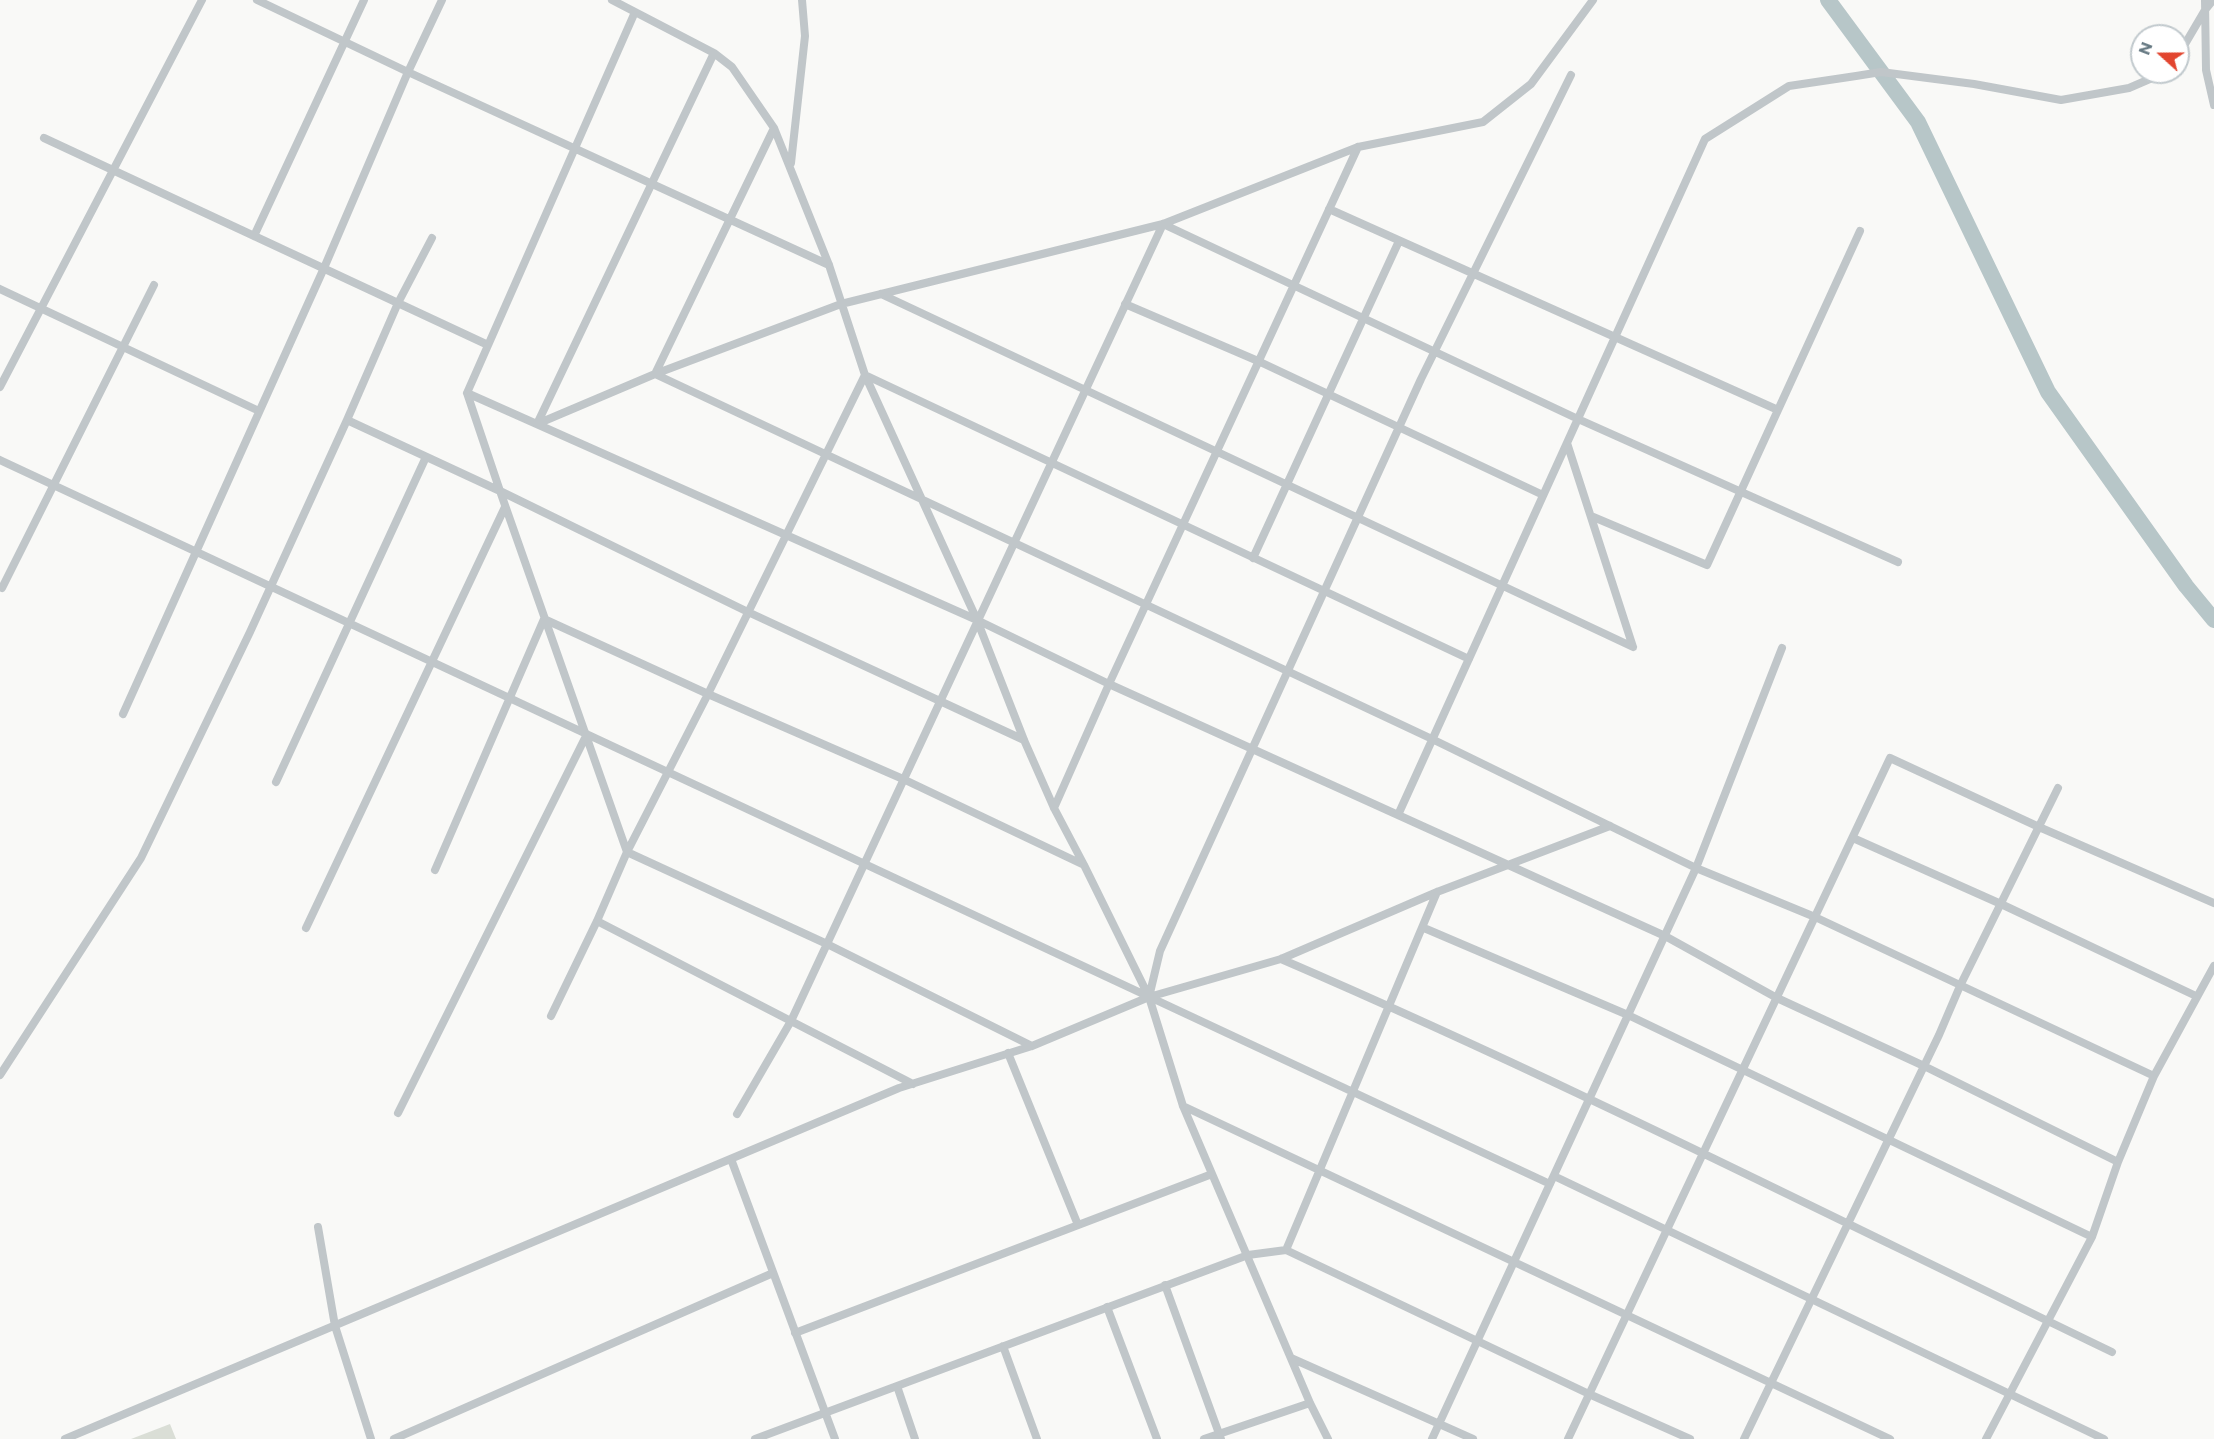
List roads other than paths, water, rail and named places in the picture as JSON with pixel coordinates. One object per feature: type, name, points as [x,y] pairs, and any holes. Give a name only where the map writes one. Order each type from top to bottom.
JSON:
[{"type":"street","points":[[0,387],[202,0]]},
{"type":"street","points":[[256,0],[830,265]]},
{"type":"street","points":[[254,236],[364,0]]},
{"type":"street","points":[[123,714],[442,0]]},
{"type":"street","points":[[612,0],[714,53],[732,67],[774,128],[830,265],[865,375],[977,620],[1024,740],[1054,808],[1149,997],[1183,1106],[1310,1403],[1328,1439]]},
{"type":"street","points":[[790,165],[805,36],[802,0]]},
{"type":"street","points":[[537,424],[655,374],[841,304],[1163,224],[1358,147],[1483,122],[1531,84],[1593,0]]},
{"type":"street","points":[[2205,0],[2206,70],[2214,105]]},
{"type":"street","points":[[2190,36],[2213,0]]},
{"type":"street","points":[[635,12],[467,393],[627,852],[827,944],[1032,1046]]},
{"type":"street","points":[[537,424],[714,53]]},
{"type":"street","points":[[1398,815],[1705,139],[1789,86],[1881,72],[1974,84],[2061,100],[2129,88],[2138,84]]},
{"type":"street","points":[[1149,997],[1160,951],[1399,427],[1434,351],[1571,75]]},
{"type":"street","points":[[655,374],[774,128]]},
{"type":"street","points":[[44,138],[488,345]]},
{"type":"street","points":[[1054,808],[1216,451],[1358,147]]},
{"type":"street","points":[[1329,209],[1778,410]]},
{"type":"street","points":[[1163,224],[1578,418],[1898,562]]},
{"type":"street","points":[[737,1114],[791,1021],[1163,224]]},
{"type":"street","points":[[1591,516],[1707,565],[1860,231]]},
{"type":"street","points":[[0,1075],[141,858],[271,587],[398,303],[432,238]]},
{"type":"street","points":[[1253,558],[1399,240]]},
{"type":"street","points":[[2,588],[154,285]]},
{"type":"street","points":[[0,289],[259,411]]},
{"type":"street","points":[[881,294],[1633,647],[1567,442]]},
{"type":"street","points":[[1125,304],[1258,361],[1543,495]]},
{"type":"street","points":[[655,374],[1432,739],[1696,868],[1815,917],[2154,1076]]},
{"type":"street","points":[[551,1016],[627,852],[669,773],[865,375]]},
{"type":"street","points":[[865,375],[1468,659]]},
{"type":"street","points":[[467,393],[977,620],[1109,684],[1665,936],[1777,998],[1924,1066],[2118,1162]]},
{"type":"street","points":[[347,420],[500,491],[748,612],[1024,740]]},
{"type":"street","points":[[276,782],[426,457]]},
{"type":"street","points":[[0,460],[1550,1184]]},
{"type":"street","points":[[306,928],[505,507]]},
{"type":"street","points":[[544,619],[903,779],[1084,865]]},
{"type":"street","points":[[435,870],[544,619]]},
{"type":"street","points":[[1432,1439],[1696,868],[1782,648]]},
{"type":"street","points":[[398,1113],[587,734]]},
{"type":"street","points":[[1568,1439],[1890,758],[2039,827],[2214,903]]},
{"type":"street","points":[[1744,1439],[1924,1066],[1960,986],[2058,788]]},
{"type":"street","points":[[65,1439],[913,1084],[1032,1046],[1149,997],[1281,959],[1437,892],[1610,826]]},
{"type":"street","points":[[1852,838],[2001,904],[2196,996]]},
{"type":"street","points":[[1286,1250],[1437,892]]},
{"type":"street","points":[[597,921],[913,1084]]},
{"type":"street","points":[[1424,927],[1628,1014],[2092,1237]]},
{"type":"street","points":[[1281,959],[1389,1006],[1589,1099],[2112,1352]]},
{"type":"street","points":[[1986,1439],[2092,1237],[2118,1162],[2154,1076],[2214,966]]},
{"type":"street","points":[[1008,1053],[1078,1225]]},
{"type":"street","points":[[1183,1106],[1890,1439]]},
{"type":"street","points":[[731,1159],[835,1439]]},
{"type":"street","points":[[795,1333],[1212,1174]]},
{"type":"street","points":[[1554,1176],[2104,1439]]},
{"type":"street","points":[[318,1227],[335,1326],[371,1439]]},
{"type":"street","points":[[755,1439],[1248,1255],[1286,1250],[1589,1394],[1690,1439]]},
{"type":"street","points":[[394,1439],[773,1273]]},
{"type":"street","points":[[1165,1286],[1220,1436]]},
{"type":"street","points":[[1107,1307],[1157,1439]]},
{"type":"street","points":[[1003,1346],[1037,1439]]},
{"type":"street","points":[[1291,1358],[1473,1439]]},
{"type":"street","points":[[897,1386],[915,1439]]},
{"type":"street","points":[[1204,1439],[1220,1436],[1310,1403]]},
{"type":"waterway","points":[[1828,0],[1918,122],[2048,392],[2186,586],[2214,620]]}]
